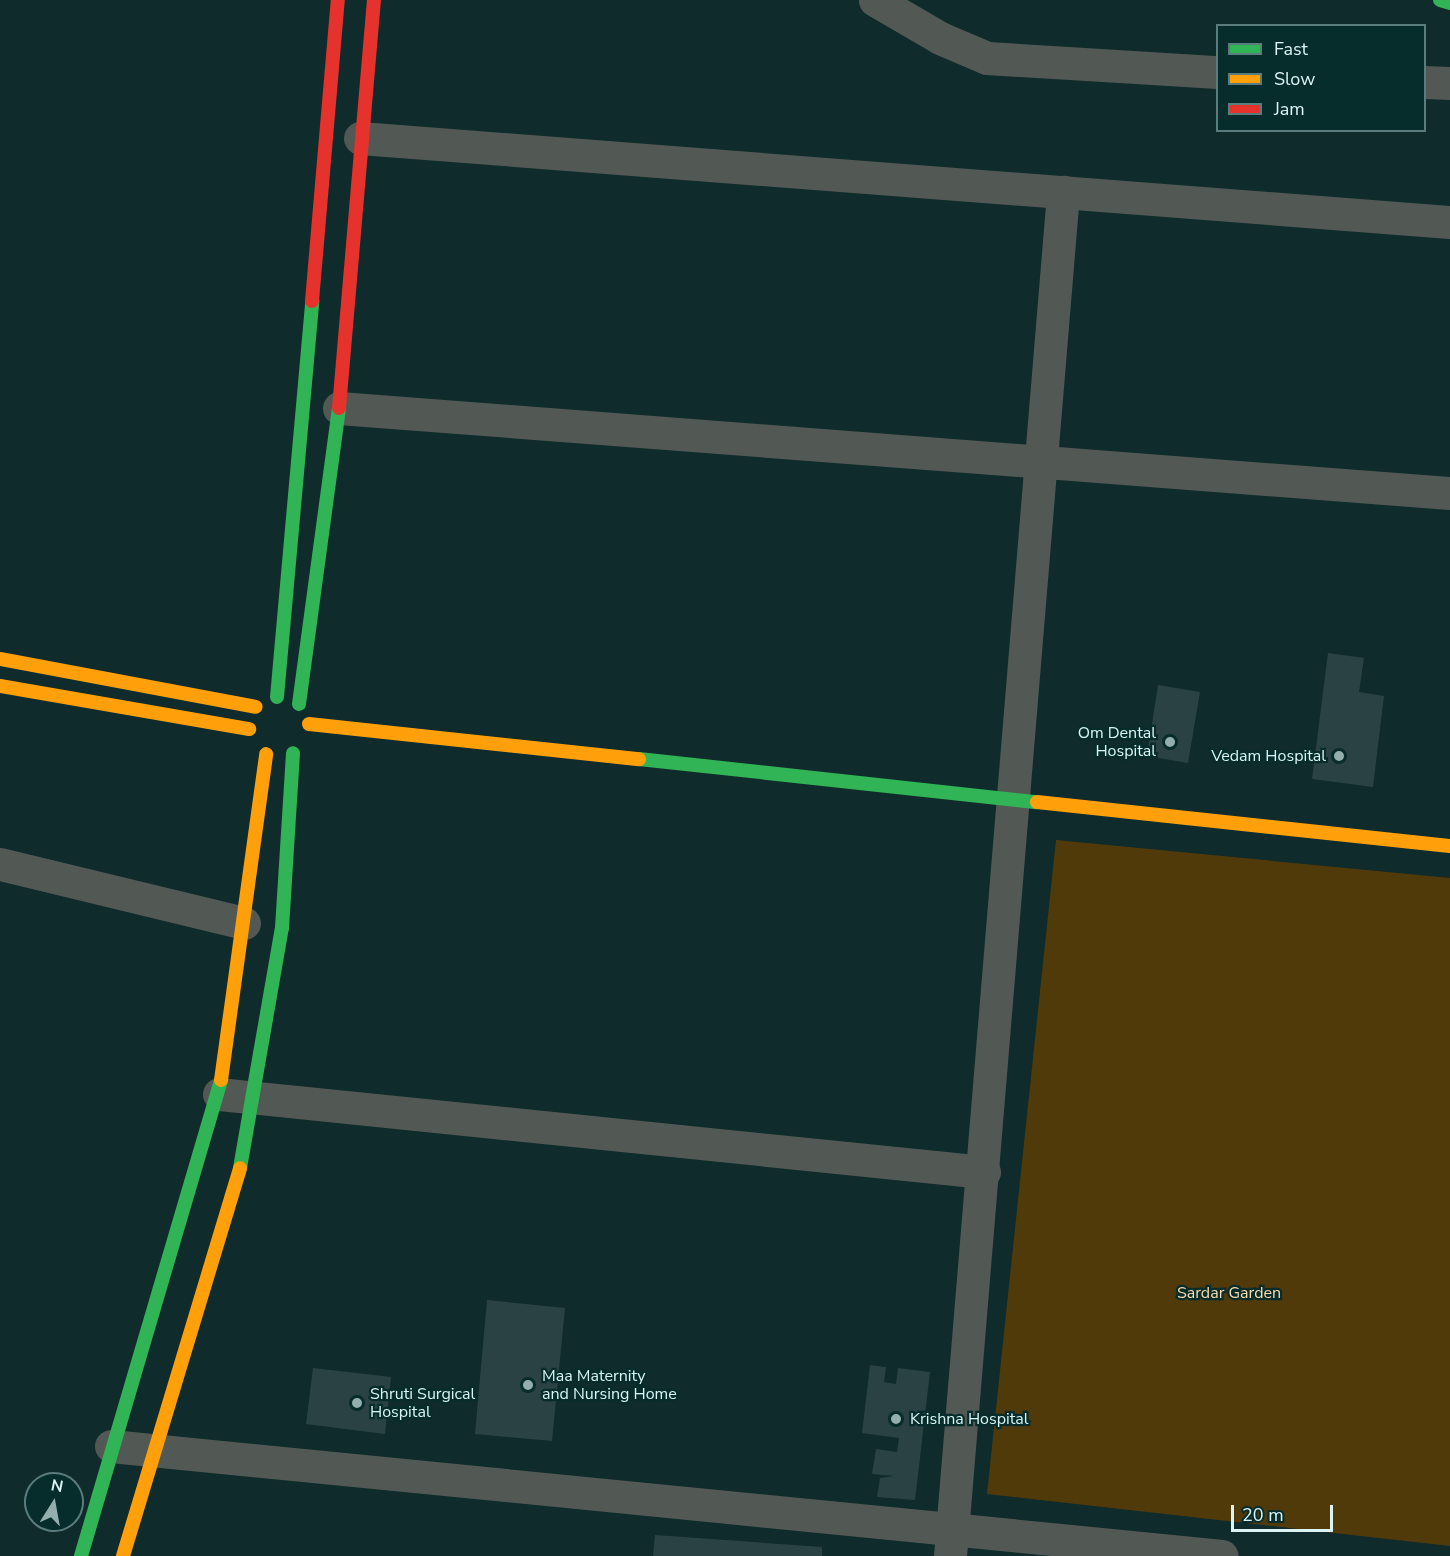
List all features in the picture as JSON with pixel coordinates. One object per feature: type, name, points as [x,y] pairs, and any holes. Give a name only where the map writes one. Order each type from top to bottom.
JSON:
[{"type":"street","points":[[277,697],[338,0]]},
{"type":"street","points":[[123,1556],[152,1450],[242,1162],[256,1098],[282,928],[303,740],[299,704],[339,408],[360,138],[375,0]]},
{"type":"street","points":[[875,0],[940,38],[987,58],[1216,72]]},
{"type":"street","points":[[1440,0],[1450,3]]},
{"type":"street","points":[[1426,82],[1450,83]]},
{"type":"street","points":[[360,138],[1450,222]]},
{"type":"street","points":[[951,1544],[1017,801],[1063,192]]},
{"type":"street","points":[[339,408],[1450,493]]},
{"type":"street","points":[[0,659],[256,707],[277,697],[299,704]]},
{"type":"street","points":[[0,686],[249,729],[266,754],[219,1094],[111,1446],[81,1556]]},
{"type":"street","points":[[249,729],[256,707]]},
{"type":"street","points":[[266,754],[303,740],[1017,801],[1450,846]]},
{"type":"street","points":[[0,864],[244,923]]},
{"type":"street","points":[[219,1094],[984,1172]]},
{"type":"street","points":[[111,1446],[951,1544],[1222,1556]]},
{"type":"green space","name":"Sardar Garden","points":[[1056,840],[1450,878],[1450,1546],[987,1494]]},
{"type":"building","points":[[1328,653],[1364,658],[1359,692],[1384,696],[1373,787],[1312,779]]},
{"type":"building","points":[[1158,685],[1200,692],[1188,763],[1147,756]]},
{"type":"building","points":[[487,1300],[565,1308],[552,1441],[475,1434]]},
{"type":"building","points":[[870,1365],[886,1367],[884,1382],[896,1384],[898,1368],[930,1372],[915,1500],[877,1497],[880,1478],[894,1476],[872,1474],[876,1449],[897,1452],[899,1438],[862,1433]]},
{"type":"building","points":[[313,1368],[391,1377],[385,1434],[306,1424]]},
{"type":"building","points":[[655,1535],[822,1547],[822,1556],[653,1556]]},
{"type":"traffic: fast","points":[[1440,0],[1450,3]]},
{"type":"traffic: fast","points":[[277,697],[312,301]]},
{"type":"traffic: fast","points":[[299,704],[339,408]]},
{"type":"traffic: fast","points":[[240,1168],[282,928],[293,753]]},
{"type":"traffic: fast","points":[[639,759],[1037,802]]},
{"type":"traffic: fast","points":[[81,1556],[221,1080]]},
{"type":"traffic: slow","points":[[0,659],[256,707]]},
{"type":"traffic: slow","points":[[0,686],[249,729]]},
{"type":"traffic: slow","points":[[309,724],[639,759]]},
{"type":"traffic: slow","points":[[221,1080],[266,754]]},
{"type":"traffic: slow","points":[[1037,802],[1450,846]]},
{"type":"traffic: slow","points":[[123,1556],[240,1168]]},
{"type":"traffic: jam","points":[[312,301],[338,0]]},
{"type":"traffic: jam","points":[[339,408],[374,0]]},
{"type":"place","name":"Om Dental Hospital","points":[[1170,742]]},
{"type":"place","name":"Vedam Hospital","points":[[1339,756]]},
{"type":"place","name":"Maa Maternity and Nursing Home","points":[[528,1385]]},
{"type":"place","name":"Shruti Surgical Hospital","points":[[357,1403]]},
{"type":"place","name":"Krishna Hospital","points":[[896,1419]]}]
